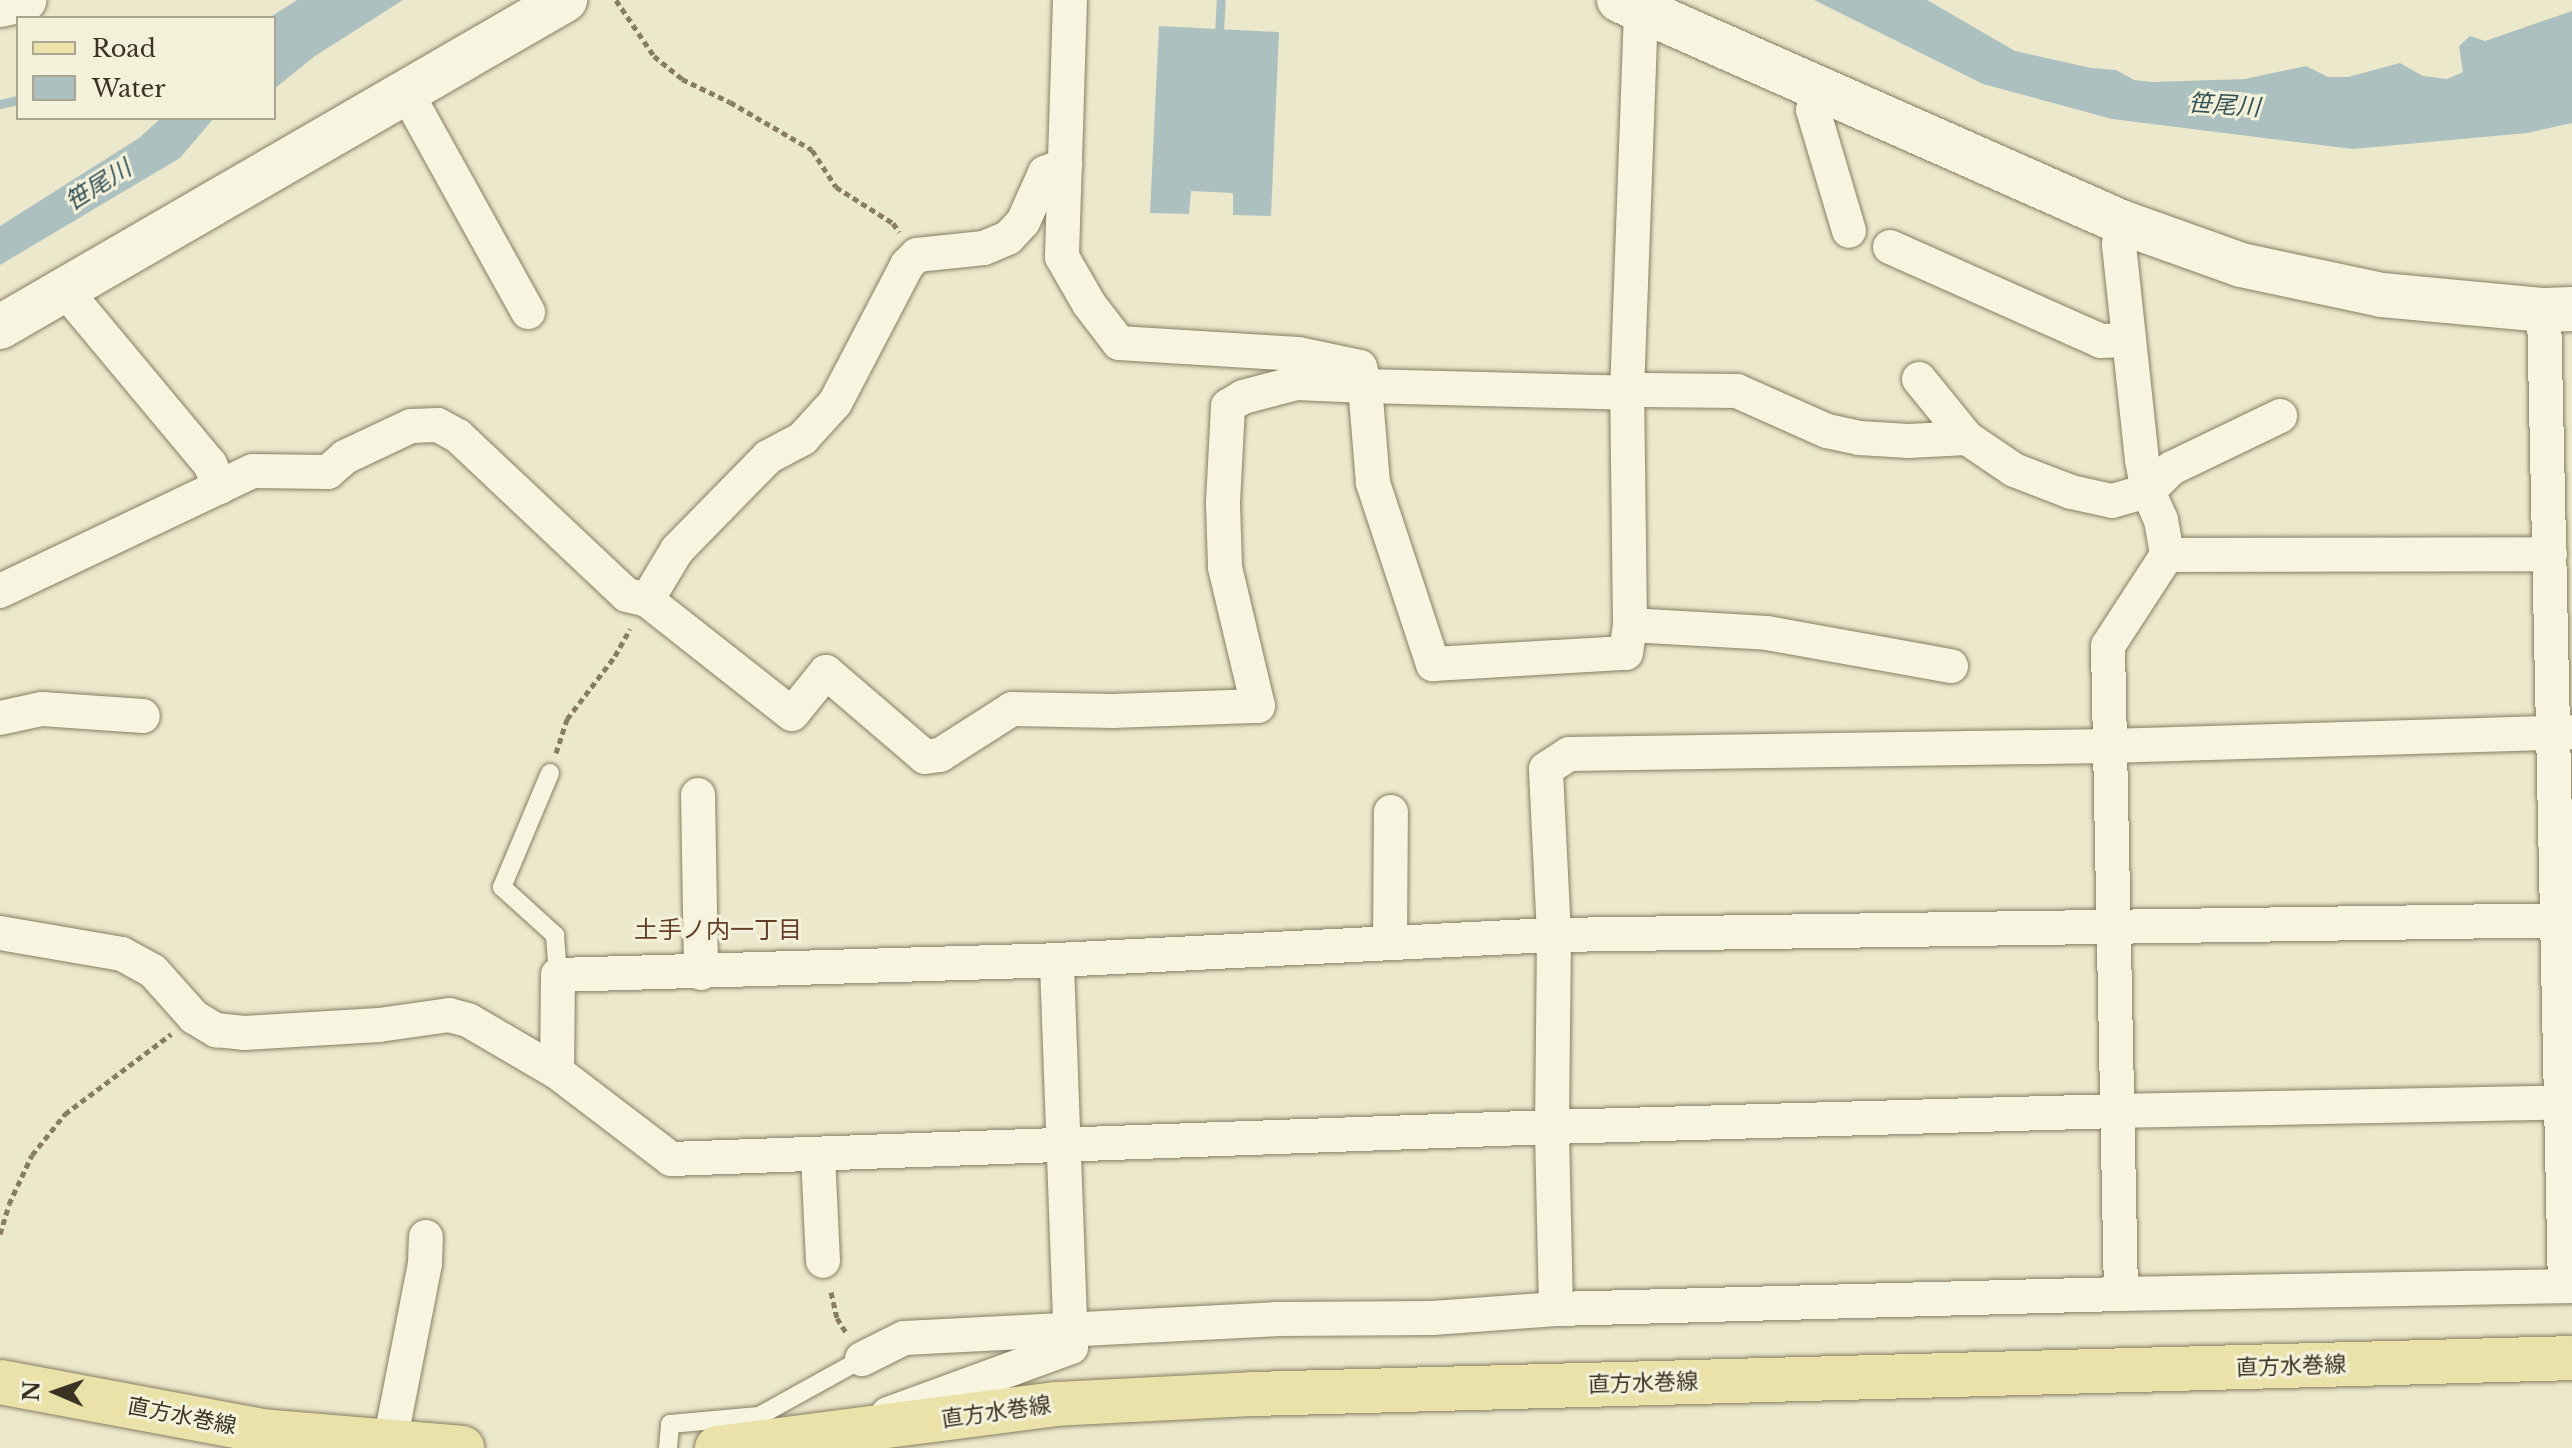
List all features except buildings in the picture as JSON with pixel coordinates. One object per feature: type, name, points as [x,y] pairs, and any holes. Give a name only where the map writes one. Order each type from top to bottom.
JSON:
[{"type":"main road","name":"直方水巻線","points":[[717,1448],[1055,1404],[1253,1394],[2572,1358]]},
{"type":"main road","name":"直方水巻線","points":[[0,1382],[261,1431],[462,1448]]},
{"type":"street","points":[[0,5],[24,0]]},
{"type":"street","points":[[0,327],[565,0]]},
{"type":"street","points":[[862,1359],[904,1338],[1276,1319],[1433,1318],[1556,1309],[2121,1294],[2569,1286],[2557,564],[2558,309],[2366,292],[2241,265],[2121,222],[1630,5],[1627,393],[1630,625],[1626,653],[1433,664],[1373,483],[1365,386],[1360,367],[1298,354],[1119,343],[1089,304],[1062,257],[1070,0]]},
{"type":"street","points":[[1821,89],[1813,110],[1849,231]]},
{"type":"street","points":[[405,90],[528,312]]},
{"type":"street","points":[[647,600],[677,550],[768,457],[803,438],[835,403],[907,265],[917,255],[984,248],[1008,238],[1023,222],[1045,173],[1065,165]]},
{"type":"street","points":[[2121,222],[2119,245],[2148,491],[2161,520],[2167,555],[2108,646],[2121,1294]]},
{"type":"street","points":[[1890,247],[2101,341],[2129,340]]},
{"type":"street","points":[[64,289],[210,464],[220,487]]},
{"type":"street","points":[[1919,379],[1967,438],[2014,470],[2071,492],[2112,501],[2148,491],[2172,468],[2280,416]]},
{"type":"street","points":[[0,591],[253,471],[328,472],[345,457],[411,426],[438,425],[458,436],[627,595],[647,600],[792,714],[826,672],[925,757],[940,755],[1012,709],[1114,711],[1258,706],[1225,567],[1223,502],[1228,406],[1243,397],[1296,383],[1627,393],[1644,390],[1737,391],[1827,431],[1859,438],[1909,441],[1967,438]]},
{"type":"street","points":[[2167,555],[2557,564]]},
{"type":"street","points":[[1630,625],[1767,633],[1951,666]]},
{"type":"street","points":[[0,718],[42,709],[143,716]]},
{"type":"street","points":[[1556,1309],[1552,1127],[1554,935],[1546,769],[1569,754],[2108,746],[2562,732]]},
{"type":"street","points":[[698,795],[701,973]]},
{"type":"street","points":[[1390,943],[1391,812]]},
{"type":"street","points":[[557,1072],[558,975],[1057,960],[1554,935],[2565,920]]},
{"type":"street","points":[[0,933],[122,954],[153,971],[194,1017],[216,1030],[244,1033],[379,1025],[449,1015],[468,1020],[557,1072],[671,1159],[1552,1127],[2567,1102]]},
{"type":"street","points":[[831,1434],[1071,1347],[1057,960]]},
{"type":"street","points":[[818,1155],[823,1261]]},
{"type":"street","points":[[390,1442],[425,1264],[426,1237]]},
{"type":"lane","points":[[550,773],[502,887],[555,935],[558,975]]},
{"type":"lane","points":[[668,1448],[670,1424],[759,1416],[862,1359]]},
{"type":"path","points":[[616,0],[654,56],[682,79],[730,102],[812,150],[836,187],[853,201],[893,223],[917,255]]},
{"type":"path","points":[[550,773],[567,719],[615,656],[647,600]]},
{"type":"path","points":[[0,1234],[9,1204],[32,1155],[65,1114],[194,1017]]},
{"type":"path","points":[[823,1261],[837,1318],[862,1359]]},
{"type":"water","points":[[297,0],[403,0],[315,56],[276,87],[276,16],[272,16]]},
{"type":"water","name":"笹尾川","points":[[1814,0],[1927,0],[2015,51],[2091,68],[2116,70],[2134,80],[2152,82],[2245,79],[2306,66],[2328,77],[2348,77],[2400,63],[2423,76],[2447,79],[2463,72],[2459,46],[2470,36],[2485,41],[2572,11],[2572,123],[2527,133],[2353,149],[2112,119],[1983,84]]},
{"type":"water","points":[[1159,26],[1279,32],[1271,216],[1233,215],[1233,193],[1191,191],[1189,214],[1150,213]]},
{"type":"water","name":"笹尾川","points":[[159,120],[212,120],[180,158],[0,265],[0,226],[139,138]]},
{"type":"waterway","points":[[1219,33],[1221,0]]},
{"type":"waterway","points":[[0,104],[16,100]]},
{"type":"district","name":"土手ノ内一丁目","points":[[718,930]]}]
